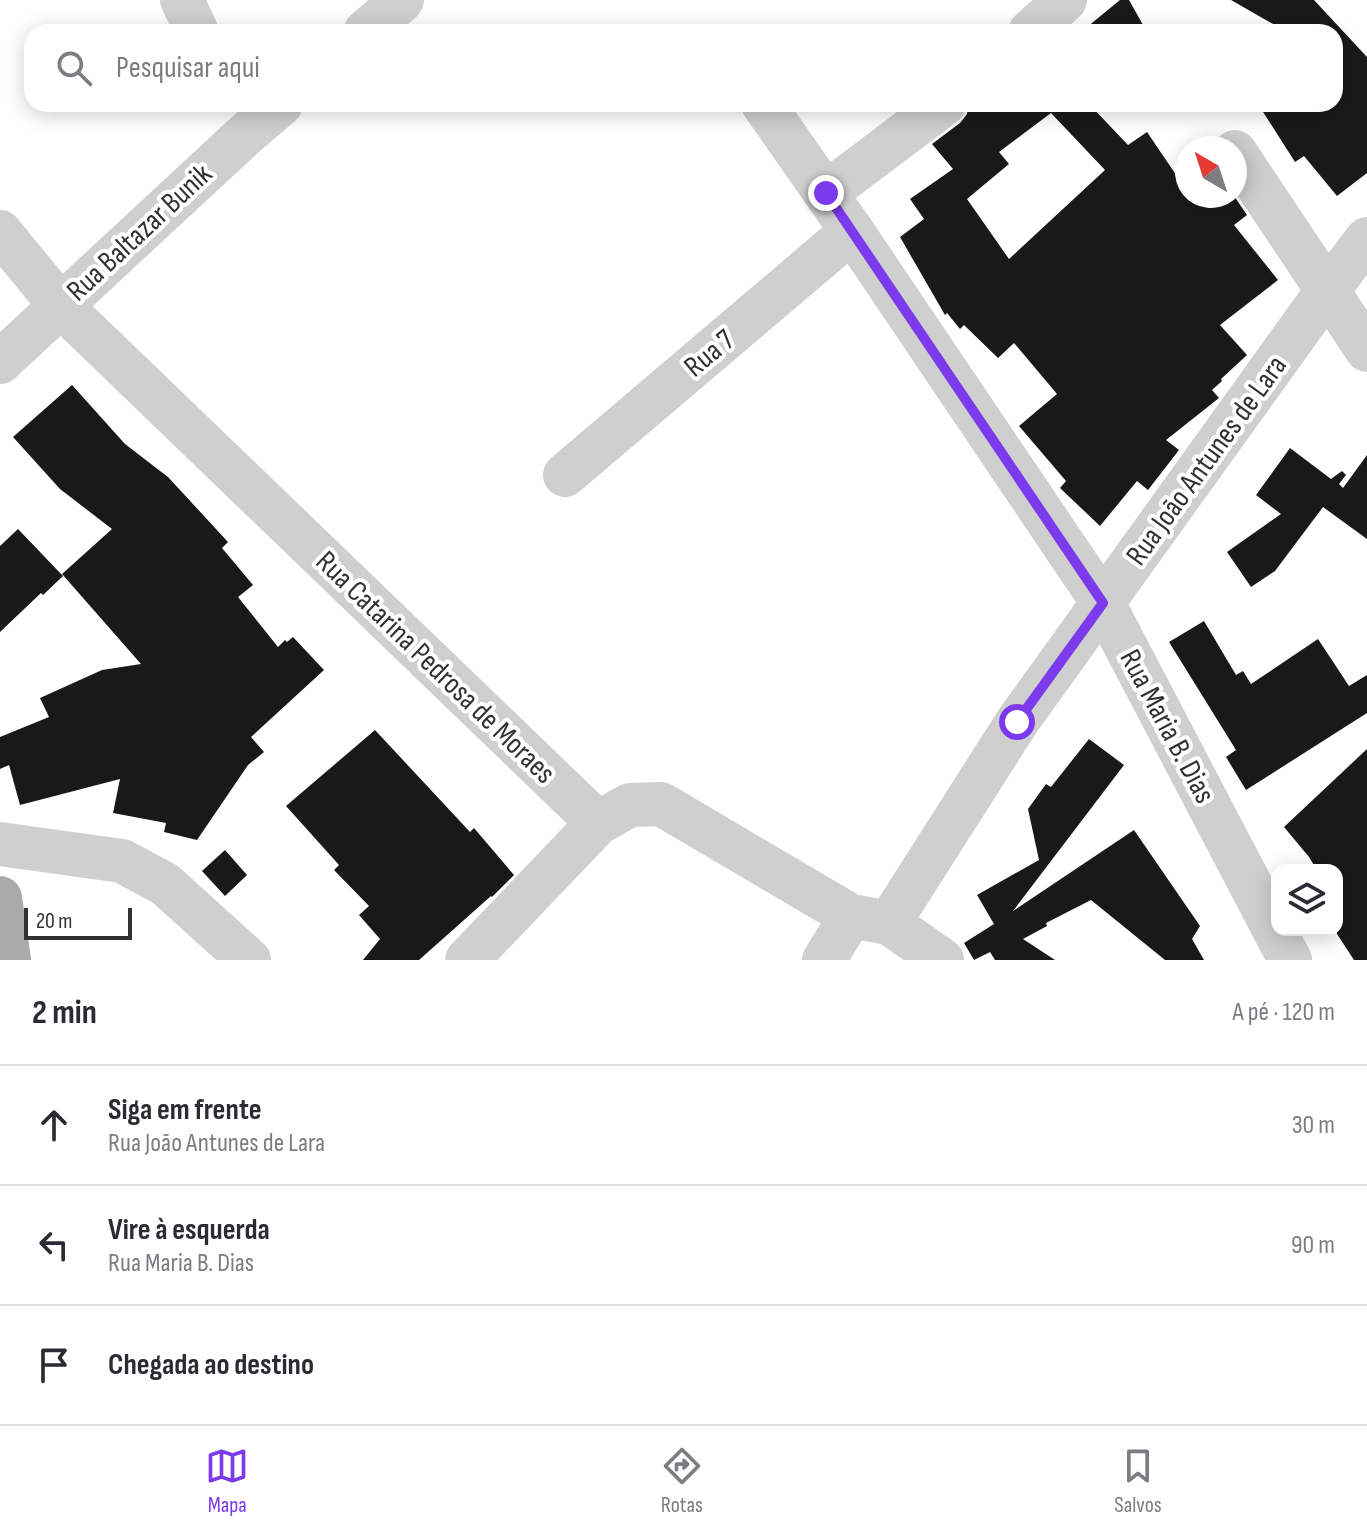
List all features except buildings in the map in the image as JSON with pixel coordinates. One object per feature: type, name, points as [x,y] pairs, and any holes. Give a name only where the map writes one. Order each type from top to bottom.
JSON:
[{"type":"main road","points":[[0,898],[9,960]]},
{"type":"street","points":[[182,0],[193,24]]},
{"type":"street","points":[[374,24],[402,0]]},
{"type":"street","points":[[1039,24],[1065,0]]},
{"type":"street","name":"Rua Baltazar Bunik","points":[[0,362],[60,305],[239,119],[259,112]]},
{"type":"street","name":"Rua Maria B. Dias","points":[[769,112],[1103,603],[1290,960]]},
{"type":"street","points":[[826,193],[933,112]]},
{"type":"street","points":[[1247,170],[1367,350]]},
{"type":"street","name":"Rua 7","points":[[565,475],[852,231]]},
{"type":"street","name":"Rua Catarina Pedrosa de Moraes","points":[[0,232],[60,305],[598,823]]},
{"type":"street","name":"Rua João Antunes de Lara","points":[[824,960],[870,920],[1367,239]]},
{"type":"street","points":[[467,960],[598,823],[630,805],[661,804],[942,960]]},
{"type":"street","points":[[0,844],[122,861],[165,884],[249,960]]},
{"type":"route","points":[[826,193],[1103,603],[1017,722]]}]
